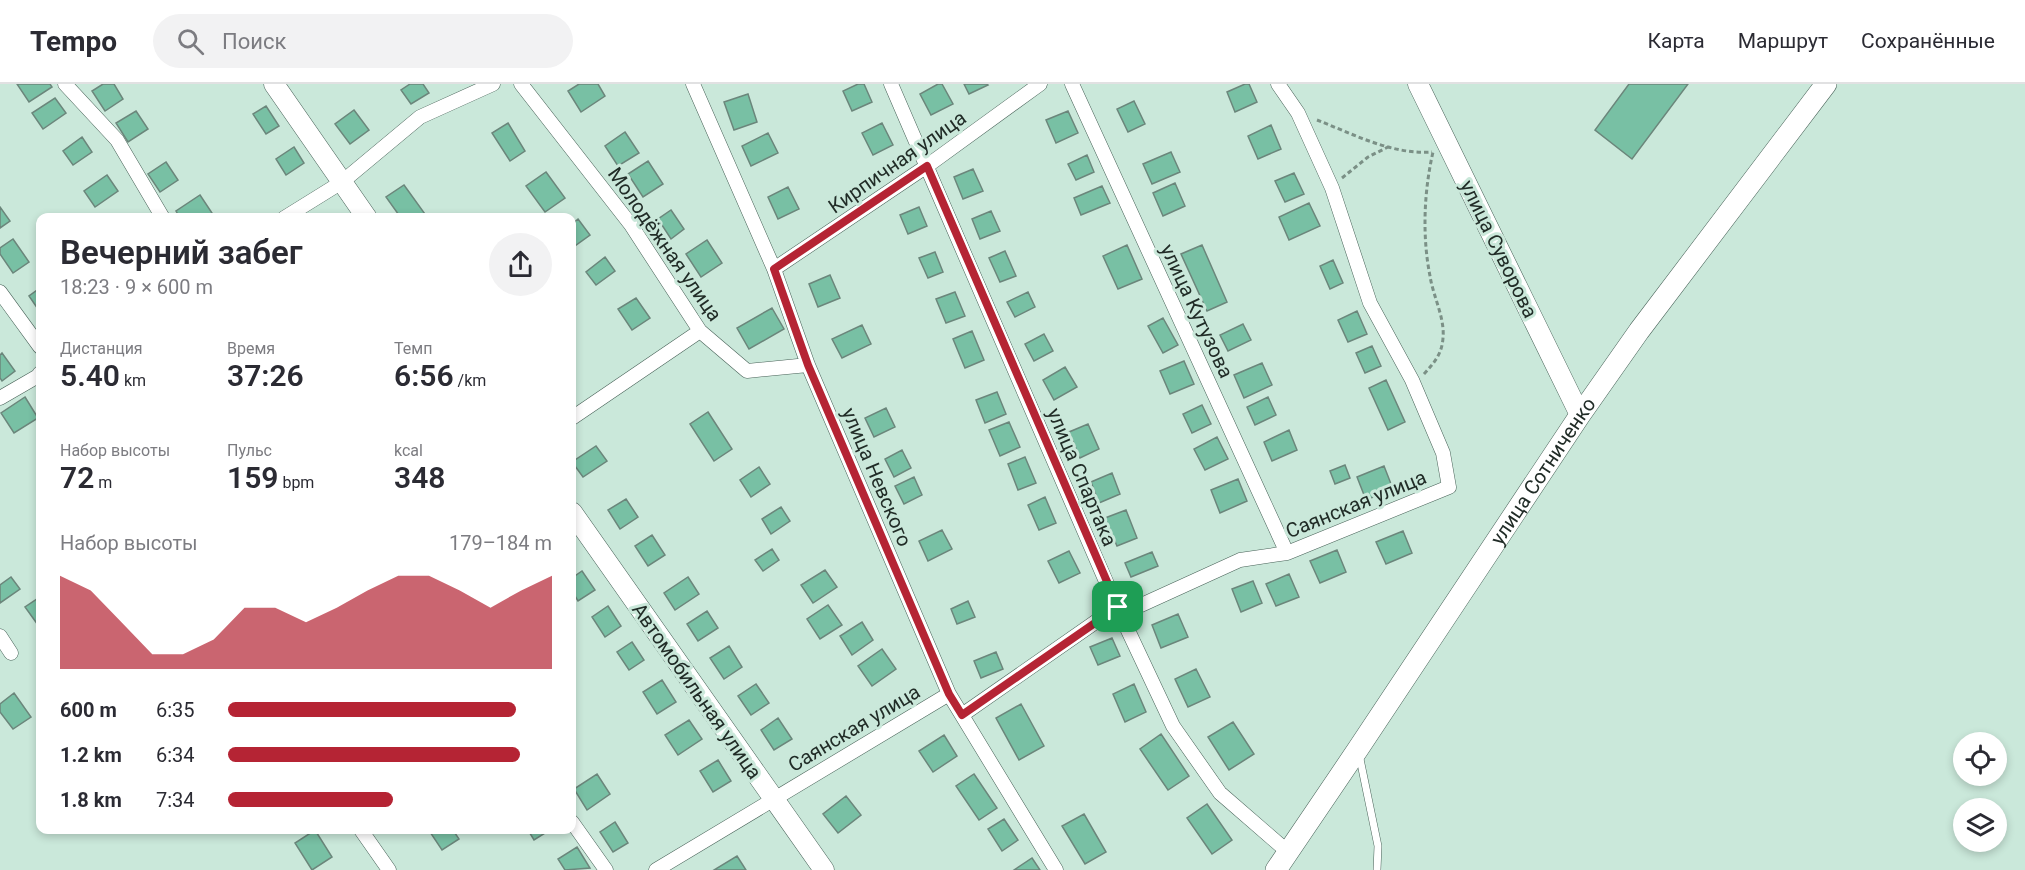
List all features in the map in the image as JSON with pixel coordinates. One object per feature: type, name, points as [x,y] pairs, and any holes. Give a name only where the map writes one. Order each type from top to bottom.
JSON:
[{"type":"main road","name":"улица Сотниченко","points":[[1276,870],[1580,415],[1639,331],[1826,84]]},
{"type":"street","points":[[65,84],[117,140],[160,213]]},
{"type":"street","points":[[274,84],[364,213]]},
{"type":"street","points":[[292,213],[342,182],[420,117],[493,84]]},
{"type":"street","name":"Молодёжная улица","points":[[521,84],[632,225],[700,331],[747,370],[808,365]]},
{"type":"street","name":"улица Невского","points":[[693,84],[774,269],[808,365],[949,694],[1056,870]]},
{"type":"street","name":"улица Спартака","points":[[891,84],[1118,607],[1173,726],[1220,793],[1288,852]]},
{"type":"street","name":"Кирпичная улица","points":[[774,269],[927,166],[1040,84]]},
{"type":"street","name":"улица Кутузова","points":[[1072,84],[1287,553]]},
{"type":"street","points":[[1278,84],[1298,113],[1332,188],[1370,303],[1412,380]]},
{"type":"street","name":"улица Суворова","points":[[1418,84],[1439,148],[1580,415]]},
{"type":"street","points":[[0,292],[36,342]]},
{"type":"street","points":[[576,415],[700,331]]},
{"type":"street","points":[[0,398],[36,377]]},
{"type":"street","name":"Саянская улица","points":[[962,715],[1118,607],[1139,606],[1240,560],[1287,553],[1449,487],[1443,453],[1412,380]]},
{"type":"street","name":"Автомобильная улица","points":[[576,518],[824,870]]},
{"type":"street","points":[[0,636],[11,653]]},
{"type":"street","name":"Саянская улица","points":[[656,870],[949,694]]},
{"type":"street","points":[[576,828],[606,870]]},
{"type":"street","points":[[364,834],[389,870]]},
{"type":"lane","points":[[1358,749],[1378,846],[1377,870]]},
{"type":"path","points":[[1298,113],[1388,147],[1416,153],[1439,148],[1426,199],[1426,241],[1430,276],[1444,336],[1437,360],[1424,373],[1412,380]]},
{"type":"path","points":[[1332,188],[1352,168],[1388,147]]},
{"type":"building","points":[[17,84],[50,84],[52,87],[29,102]]},
{"type":"building","points":[[103,84],[114,84],[123,99],[105,111],[92,91]]},
{"type":"building","points":[[410,84],[423,84],[429,93],[411,104],[401,90]]},
{"type":"building","points":[[579,84],[598,84],[605,96],[581,112],[568,91]]},
{"type":"building","points":[[858,84],[864,84],[872,102],[852,111],[843,91]]},
{"type":"building","points":[[942,84],[953,104],[931,115],[920,94]]},
{"type":"building","points":[[964,84],[987,84],[988,85],[969,94]]},
{"type":"building","points":[[1249,84],[1257,102],[1235,112],[1227,92]]},
{"type":"building","points":[[1629,84],[1688,84],[1632,159],[1595,130]]},
{"type":"building","points":[[748,94],[757,122],[734,130],[724,102]]},
{"type":"building","points":[[55,98],[66,113],[43,129],[32,113]]},
{"type":"building","points":[[1134,101],[1145,124],[1128,132],[1117,109]]},
{"type":"building","points":[[266,106],[279,126],[266,134],[253,114]]},
{"type":"building","points":[[354,110],[369,130],[350,144],[335,124]]},
{"type":"building","points":[[136,111],[148,129],[128,142],[116,123]]},
{"type":"building","points":[[1068,111],[1078,133],[1056,143],[1046,120]]},
{"type":"building","points":[[508,123],[525,151],[510,161],[492,133]]},
{"type":"building","points":[[882,123],[893,145],[873,155],[862,133]]},
{"type":"building","points":[[1271,125],[1281,149],[1258,159],[1248,136]]},
{"type":"building","points":[[625,132],[639,153],[618,166],[605,146]]},
{"type":"building","points":[[768,133],[778,153],[751,166],[742,146]]},
{"type":"building","points":[[82,137],[92,152],[73,165],[63,151]]},
{"type":"building","points":[[294,147],[304,163],[286,175],[276,159]]},
{"type":"building","points":[[1171,152],[1180,172],[1152,184],[1143,164]]},
{"type":"building","points":[[1087,155],[1094,172],[1076,180],[1068,164]]},
{"type":"building","points":[[648,161],[663,184],[643,197],[628,174]]},
{"type":"building","points":[[166,162],[178,180],[160,192],[148,174]]},
{"type":"building","points":[[973,169],[983,191],[963,199],[954,177]]},
{"type":"building","points":[[546,172],[565,198],[545,212],[526,186]]},
{"type":"building","points":[[1294,173],[1304,194],[1285,202],[1275,181]]},
{"type":"building","points":[[107,175],[118,191],[95,207],[84,191]]},
{"type":"building","points":[[1175,183],[1185,206],[1163,216],[1153,193]]},
{"type":"building","points":[[404,185],[424,213],[397,213],[386,197]]},
{"type":"building","points":[[1102,186],[1110,203],[1081,215],[1074,198]]},
{"type":"building","points":[[788,187],[799,209],[778,219],[768,197]]},
{"type":"building","points":[[200,195],[212,213],[177,213],[176,211]]},
{"type":"building","points":[[1309,203],[1320,226],[1289,240],[1279,217]]},
{"type":"building","points":[[0,207],[10,221],[0,228]]},
{"type":"building","points":[[919,207],[927,226],[908,234],[900,215]]},
{"type":"building","points":[[671,210],[684,229],[671,239],[658,219]]},
{"type":"building","points":[[991,211],[1000,231],[980,239],[972,219]]},
{"type":"building","points":[[578,219],[590,235],[576,245],[576,221]]},
{"type":"building","points":[[13,239],[29,262],[13,273],[0,254],[0,248]]},
{"type":"building","points":[[707,240],[722,263],[701,277],[686,254]]},
{"type":"building","points":[[1127,245],[1142,279],[1118,289],[1103,256]]},
{"type":"building","points":[[1202,245],[1227,302],[1207,311],[1181,254]]},
{"type":"building","points":[[1005,251],[1016,276],[1000,282],[989,258]]},
{"type":"building","points":[[935,252],[943,272],[928,278],[919,258]]},
{"type":"building","points":[[605,257],[615,271],[596,285],[586,272]]},
{"type":"building","points":[[1333,260],[1343,283],[1330,289],[1320,266]]},
{"type":"building","points":[[830,275],[840,298],[818,307],[809,284]]},
{"type":"building","points":[[36,291],[36,306],[29,296]]},
{"type":"building","points":[[955,292],[965,316],[946,323],[936,299]]},
{"type":"building","points":[[1028,292],[1035,307],[1015,317],[1007,302]]},
{"type":"building","points":[[636,298],[650,318],[632,330],[618,309]]},
{"type":"building","points":[[772,308],[784,329],[749,349],[737,328]]},
{"type":"building","points":[[1357,311],[1367,334],[1348,342],[1338,320]]},
{"type":"building","points":[[1163,318],[1178,345],[1163,353],[1148,326]]},
{"type":"building","points":[[1243,324],[1251,340],[1228,351],[1220,335]]},
{"type":"building","points":[[862,325],[871,344],[842,358],[832,339]]},
{"type":"building","points":[[972,331],[984,360],[965,368],[953,339]]},
{"type":"building","points":[[1044,334],[1053,351],[1034,361],[1025,344]]},
{"type":"building","points":[[1372,346],[1381,366],[1365,373],[1356,353]]},
{"type":"building","points":[[2,353],[15,371],[2,381],[0,355]]},
{"type":"building","points":[[1184,361],[1194,384],[1170,394],[1160,371]]},
{"type":"building","points":[[1262,363],[1272,385],[1244,398],[1234,375]]},
{"type":"building","points":[[1065,367],[1077,387],[1054,400],[1043,380]]},
{"type":"building","points":[[1386,380],[1405,422],[1388,430],[1369,388]]},
{"type":"building","points":[[997,392],[1006,414],[985,423],[976,400]]},
{"type":"building","points":[[25,397],[36,415],[36,419],[14,433],[1,413]]},
{"type":"building","points":[[1268,397],[1276,415],[1255,425],[1247,407]]},
{"type":"building","points":[[1202,405],[1211,424],[1192,433],[1183,414]]},
{"type":"building","points":[[886,408],[895,427],[874,437],[865,418]]},
{"type":"building","points":[[708,412],[732,449],[714,461],[690,424]]},
{"type":"building","points":[[1009,422],[1020,447],[1000,456],[989,430]]},
{"type":"building","points":[[1088,424],[1099,449],[1080,458],[1069,432]]},
{"type":"building","points":[[1289,430],[1297,450],[1272,461],[1264,442]]},
{"type":"building","points":[[1217,437],[1228,459],[1205,470],[1194,449]]},
{"type":"building","points":[[596,446],[607,461],[583,477],[576,467],[576,459]]},
{"type":"building","points":[[902,450],[911,468],[894,477],[885,459]]},
{"type":"building","points":[[1025,457],[1036,483],[1018,490],[1008,464]]},
{"type":"building","points":[[1345,465],[1350,478],[1335,484],[1330,471]]},
{"type":"building","points":[[1384,466],[1393,489],[1366,500],[1357,477]]},
{"type":"building","points":[[759,467],[770,484],[751,497],[740,480]]},
{"type":"building","points":[[1112,473],[1120,494],[1099,503],[1091,482]]},
{"type":"building","points":[[914,477],[922,495],[904,504],[895,486]]},
{"type":"building","points":[[1238,479],[1247,501],[1220,513],[1211,490]]},
{"type":"building","points":[[1045,497],[1056,523],[1039,530],[1028,505]]},
{"type":"building","points":[[626,499],[638,517],[620,529],[608,510]]},
{"type":"building","points":[[781,507],[790,521],[771,534],[762,519]]},
{"type":"building","points":[[1126,510],[1137,538],[1117,546],[1105,518]]},
{"type":"building","points":[[942,530],[952,549],[928,561],[919,541]]},
{"type":"building","points":[[1403,531],[1412,553],[1386,564],[1376,542]]},
{"type":"building","points":[[652,535],[665,555],[648,566],[635,546]]},
{"type":"building","points":[[772,549],[779,560],[763,571],[755,560]]},
{"type":"building","points":[[1337,550],[1346,572],[1320,583],[1310,561]]},
{"type":"building","points":[[1069,551],[1080,573],[1059,583],[1048,561]]},
{"type":"building","points":[[1152,552],[1158,566],[1131,577],[1125,563]]},
{"type":"building","points":[[825,570],[837,587],[813,603],[801,585]]},
{"type":"building","points":[[582,571],[595,590],[578,601],[576,598],[576,575]]},
{"type":"building","points":[[1289,574],[1299,597],[1276,606],[1266,584]]},
{"type":"building","points":[[11,577],[20,589],[0,603],[0,585]]},
{"type":"building","points":[[688,577],[699,594],[675,610],[664,593]]},
{"type":"building","points":[[1253,581],[1262,603],[1241,612],[1232,589]]},
{"type":"building","points":[[36,600],[36,622],[25,607]]},
{"type":"building","points":[[968,601],[975,617],[957,624],[951,609]]},
{"type":"building","points":[[828,605],[842,625],[820,639],[807,619]]},
{"type":"building","points":[[608,606],[621,626],[605,637],[592,617]]},
{"type":"building","points":[[707,611],[718,628],[698,641],[687,624]]},
{"type":"building","points":[[1178,614],[1188,637],[1161,648],[1152,625]]},
{"type":"building","points":[[862,622],[873,640],[852,655],[840,636]]},
{"type":"building","points":[[1112,638],[1120,656],[1098,665],[1090,647]]},
{"type":"building","points":[[632,642],[644,660],[629,670],[617,652]]},
{"type":"building","points":[[729,646],[742,667],[724,679],[710,658]]},
{"type":"building","points":[[882,649],[896,669],[872,686],[858,666]]},
{"type":"building","points":[[996,652],[1003,669],[981,678],[974,661]]},
{"type":"building","points":[[1196,669],[1210,697],[1188,707],[1175,679]]},
{"type":"building","points":[[662,680],[676,702],[657,714],[643,692]]},
{"type":"building","points":[[756,684],[769,703],[751,715],[738,696]]},
{"type":"building","points":[[1134,684],[1146,712],[1125,722],[1113,694]]},
{"type":"building","points":[[14,693],[31,717],[13,729],[0,712],[0,704]]},
{"type":"building","points":[[1021,704],[1044,746],[1019,760],[996,718]]},
{"type":"building","points":[[778,718],[792,739],[774,750],[761,730]]},
{"type":"building","points":[[689,720],[702,739],[678,755],[665,735]]},
{"type":"building","points":[[1233,722],[1254,754],[1229,770],[1208,737]]},
{"type":"building","points":[[1161,734],[1189,776],[1168,790],[1140,749]]},
{"type":"building","points":[[944,735],[957,756],[933,772],[919,751]]},
{"type":"building","points":[[718,760],[731,781],[713,792],[700,771]]},
{"type":"building","points":[[597,774],[610,794],[587,810],[576,792],[576,788]]},
{"type":"building","points":[[974,774],[997,808],[979,820],[956,786]]},
{"type":"building","points":[[846,796],[861,815],[838,833],[823,814]]},
{"type":"building","points":[[1207,804],[1232,840],[1212,854],[1187,818]]},
{"type":"building","points":[[1084,814],[1106,852],[1085,864],[1062,826]]},
{"type":"building","points":[[1004,819],[1018,840],[1002,851],[988,829]]},
{"type":"building","points":[[615,822],[628,843],[613,852],[600,832]]},
{"type":"building","points":[[309,834],[318,834],[332,857],[312,870],[295,843]]},
{"type":"building","points":[[431,834],[456,834],[459,839],[442,850]]},
{"type":"building","points":[[530,834],[544,834],[534,840]]},
{"type":"building","points":[[577,847],[590,868],[565,870],[558,859]]},
{"type":"building","points":[[737,856],[746,870],[714,870]]},
{"type":"building","points":[[1032,858],[1040,870],[1014,870]]},
{"type":"route","points":[[927,166],[1118,607],[962,715],[949,694],[808,365],[774,269],[927,166]]}]
